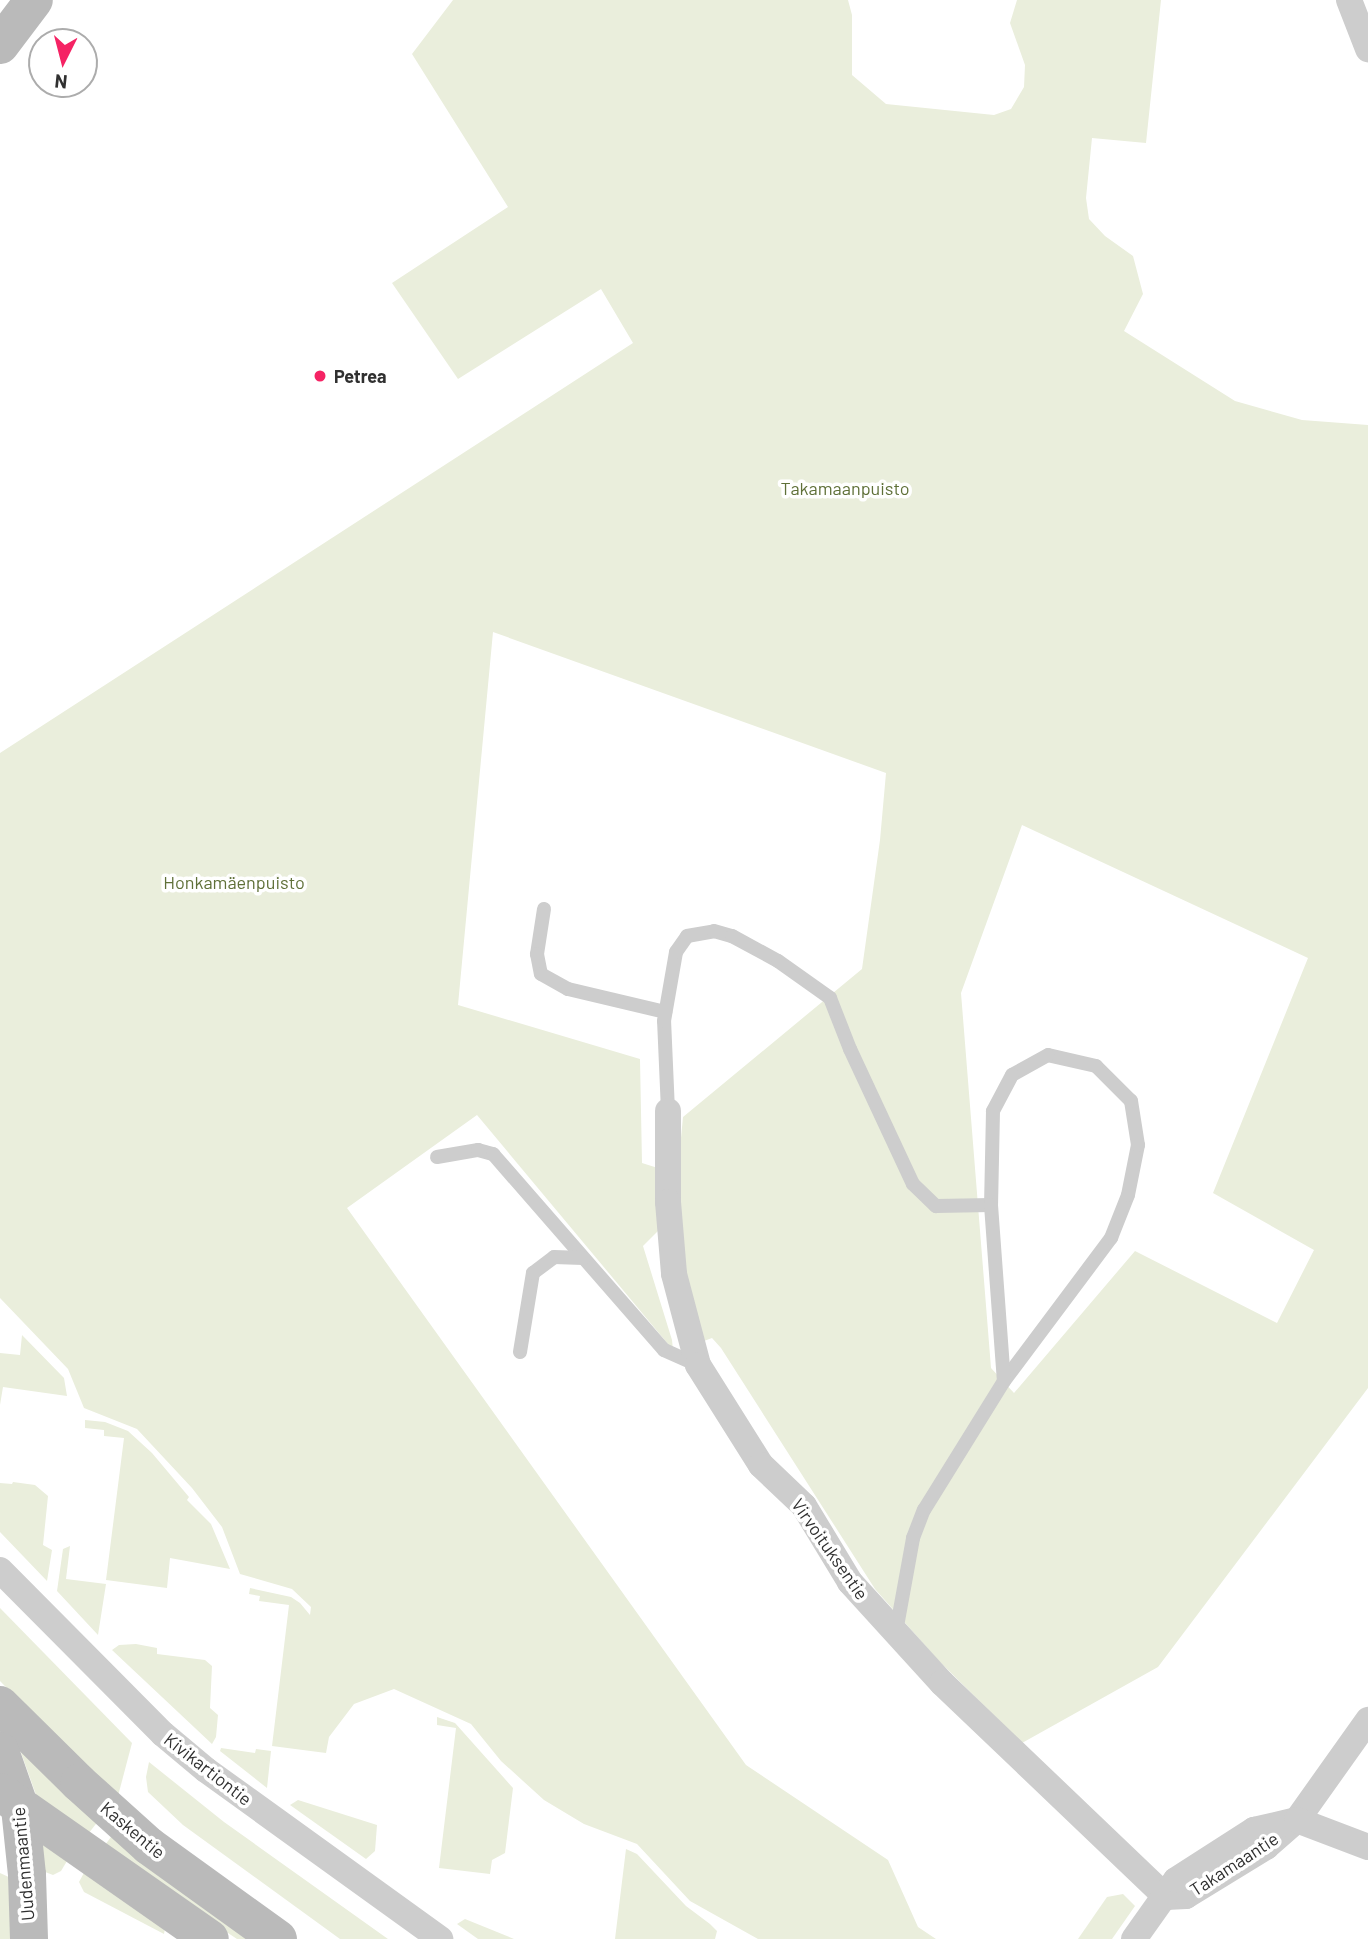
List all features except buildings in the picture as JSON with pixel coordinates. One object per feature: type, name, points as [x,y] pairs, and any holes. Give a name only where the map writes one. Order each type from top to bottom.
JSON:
[{"type":"main road","points":[[0,45],[34,0]]},
{"type":"main road","name":"Kaskentie","points":[[0,1705],[79,1783],[149,1846],[278,1939]]},
{"type":"main road","name":"Uudenmaantie","points":[[0,1751],[27,1875],[29,1939]]},
{"type":"main road","points":[[10,1800],[210,1939]]},
{"type":"street","points":[[1349,0],[1368,49]]},
{"type":"street","name":"Virvoituksentie","points":[[668,1111],[670,1251],[698,1365],[761,1465],[804,1506],[850,1582],[942,1684],[1166,1897]]},
{"type":"street","name":"Kivikartiontie","points":[[0,1570],[163,1734],[206,1770],[440,1939]]},
{"type":"street","points":[[1297,1820],[1368,1720]]},
{"type":"street","name":"Takamaantie","points":[[1134,1939],[1166,1897],[1186,1896],[1266,1847],[1297,1820],[1368,1847]]},
{"type":"lane","points":[[544,909],[537,954],[541,974],[568,989],[665,1012]]},
{"type":"lane","points":[[668,1111],[665,1012],[676,952],[687,936],[714,931],[723,933],[778,961],[830,998],[866,1086],[913,1184],[936,1206],[991,1205]]},
{"type":"lane","points":[[895,1633],[910,1549],[924,1510],[1004,1381],[1111,1238],[1128,1195],[1138,1145],[1131,1101],[1096,1066],[1048,1055],[1012,1075],[993,1111],[991,1205],[1004,1381]]},
{"type":"lane","points":[[437,1157],[478,1150],[493,1154],[664,1350],[698,1365]]},
{"type":"lane","points":[[520,1352],[533,1273],[554,1257],[583,1258]]},
{"type":"green space","points":[[453,0],[848,0],[852,15],[852,75],[886,104],[994,115],[1011,109],[1024,87],[1025,65],[1010,23],[1017,0],[1161,0],[1146,143],[1092,138],[1086,198],[1089,219],[1105,236],[1133,256],[1143,294],[1124,331],[1235,401],[1302,420],[1368,425],[1368,1388],[1158,1667],[1022,1743],[938,1660],[875,1589],[721,1348],[712,1338],[704,1341],[690,1297],[682,1251],[678,1169],[683,1117],[862,969],[880,840],[886,773],[493,632],[458,1005],[640,1059],[642,1163],[661,1169],[662,1227],[643,1246],[673,1350],[477,1115],[347,1208],[746,1765],[888,1860],[918,1927],[936,1939],[758,1939],[690,1901],[637,1844],[584,1824],[544,1800],[501,1761],[471,1724],[394,1689],[354,1704],[329,1737],[326,1753],[272,1746],[289,1605],[259,1601],[260,1596],[249,1594],[250,1588],[291,1597],[310,1615],[311,1607],[292,1589],[240,1574],[222,1527],[192,1488],[137,1429],[84,1408],[68,1369],[0,1298],[0,753],[633,343],[601,289],[458,379],[392,283],[508,207],[412,54]],"holes":[[[1022,825],[1308,958],[1213,1193],[1314,1250],[1277,1323],[1135,1251],[1014,1393],[991,1368],[961,993]]]},
{"type":"green space","points":[[22,1335],[64,1378],[67,1396],[3,1387],[0,1405],[0,1353],[20,1355]]},
{"type":"green space","points":[[85,1420],[105,1422],[128,1431],[152,1453],[189,1497],[187,1500],[211,1524],[230,1569],[170,1558],[167,1588],[106,1580],[124,1438],[104,1436],[104,1430],[85,1428]]},
{"type":"green space","points":[[0,1483],[35,1485],[48,1496],[43,1545],[52,1550],[47,1581],[0,1532]]},
{"type":"green space","points":[[70,1546],[66,1579],[106,1584],[98,1635],[57,1591],[63,1549]]},
{"type":"green space","points":[[0,1608],[132,1743],[118,1796],[83,1767],[0,1681]]},
{"type":"green space","points":[[136,1644],[157,1648],[157,1654],[205,1660],[212,1666],[210,1708],[218,1715],[216,1737],[212,1744],[112,1650],[119,1645]]},
{"type":"green space","points":[[437,1717],[455,1723],[513,1788],[505,1853],[492,1860],[490,1874],[439,1868],[456,1728],[437,1725]]},
{"type":"green space","points":[[19,1747],[99,1820],[85,1838],[40,1806]]},
{"type":"green space","points":[[221,1748],[255,1753],[256,1749],[271,1751],[267,1788],[220,1751]]},
{"type":"green space","points":[[149,1762],[224,1822],[388,1939],[340,1939],[183,1825],[148,1792],[146,1777]]},
{"type":"green space","points":[[298,1800],[377,1825],[375,1851],[366,1859],[290,1805]]},
{"type":"green space","points":[[114,1833],[256,1939],[237,1939],[102,1849]]},
{"type":"green space","points":[[38,1840],[67,1861],[61,1871],[53,1875],[40,1870]]},
{"type":"green space","points":[[626,1849],[637,1854],[686,1906],[717,1931],[715,1939],[615,1939]]},
{"type":"green space","points":[[85,1871],[165,1928],[164,1934],[84,1892],[79,1882]]},
{"type":"green space","points":[[0,1873],[13,1879],[14,1939],[0,1939]]},
{"type":"green space","points":[[1123,1894],[1135,1906],[1112,1939],[1078,1939],[1107,1897]]},
{"type":"green space","points":[[465,1919],[514,1939],[478,1939],[457,1924]]},
{"type":"place","name":"Petrea","points":[[320,376]]},
{"type":"park label","name":"Takamaanpuisto","points":[[845,488]]},
{"type":"park label","name":"Honkamäenpuisto","points":[[234,882]]}]
